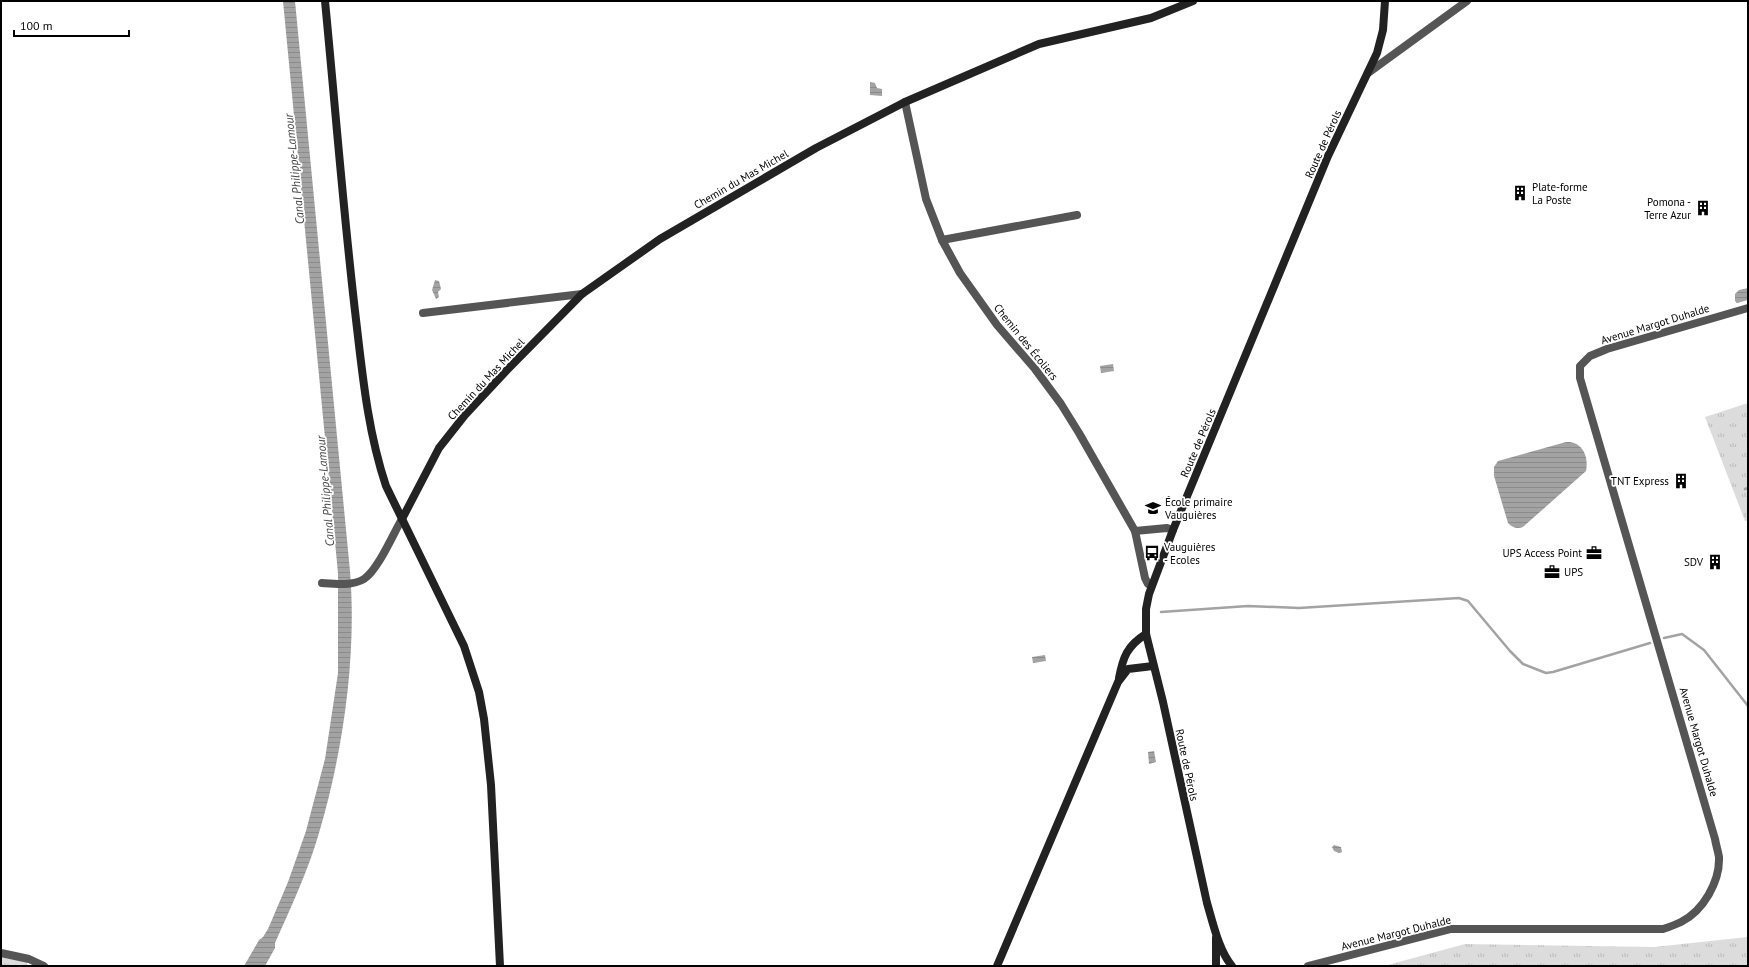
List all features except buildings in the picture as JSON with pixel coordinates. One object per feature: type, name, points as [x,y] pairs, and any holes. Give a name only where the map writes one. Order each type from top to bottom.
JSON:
[{"type":"street","points":[[325,1],[347,240],[365,392],[379,464],[386,486],[464,646],[479,692],[484,719],[491,784],[500,966]]},
{"type":"street","name":"Chemin du Mas Michel","points":[[402,519],[440,448],[465,415],[582,294],[660,239],[816,148],[905,102],[1039,44],[1151,18],[1193,1]]},
{"type":"street","name":"Route de Pérols","points":[[1232,966],[1227,960],[1216,933],[1207,903],[1163,702],[1146,634],[1146,609],[1152,585],[1173,530],[1328,156],[1377,53],[1383,30],[1386,1]]},
{"type":"street","points":[[1368,73],[1468,1]]},
{"type":"street","name":"Chemin des Écoliers","points":[[905,102],[926,199],[942,240],[960,273],[997,325],[1035,369],[1062,404],[1135,531],[1145,578],[1148,584],[1152,585]]},
{"type":"street","points":[[942,240],[1077,215]]},
{"type":"street","points":[[423,314],[582,294]]},
{"type":"street","name":"Avenue Margot Duhalde","points":[[1308,966],[1451,929],[1663,928],[1681,922],[1694,912],[1705,900],[1717,875],[1719,858],[1715,839],[1580,378],[1580,366],[1590,356],[1607,349],[1748,308]]},
{"type":"street","points":[[322,583],[355,583],[365,579],[375,568],[402,519]]},
{"type":"street","points":[[1135,531],[1166,528],[1173,530]]},
{"type":"street","points":[[997,966],[1118,682],[1121,667],[1130,646],[1146,634]]},
{"type":"street","points":[[1118,682],[1128,669],[1153,666]]},
{"type":"street","name":"Route de Pérols","points":[[1216,933],[1216,966]]},
{"type":"street","points":[[1,953],[29,959],[44,966]]},
{"type":"green space","points":[[1748,403],[1748,520],[1745,521],[1705,417]]},
{"type":"green space","points":[[1748,937],[1748,966],[1384,966],[1465,944],[1654,947]]},
{"type":"green space","points":[[1,957],[27,962],[27,966],[1,966]]},
{"type":"shaded area","points":[[283,1],[295,1],[350,571],[352,603],[350,670],[335,770],[328,802],[310,861],[275,943],[275,948],[265,966],[244,966],[259,940],[268,929],[288,882],[306,831],[325,759],[338,673],[338,573]]},
{"type":"shaded area","points":[[870,82],[875,83],[877,88],[882,89],[882,96],[870,95]]},
{"type":"shaded area","points":[[435,280],[439,281],[441,289],[438,292],[439,297],[436,299],[432,290]]},
{"type":"shaded area","points":[[1748,288],[1748,300],[1737,303],[1735,301],[1735,294],[1739,290]]},
{"type":"shaded area","points":[[1113,364],[1114,371],[1101,373],[1100,366]]},
{"type":"shaded area","points":[[1566,442],[1572,442],[1583,450],[1587,465],[1586,471],[1523,527],[1515,528],[1508,523],[1494,476],[1494,467],[1498,461]]},
{"type":"shaded area","points":[[1045,655],[1046,661],[1033,663],[1032,657]]},
{"type":"shaded area","points":[[1154,751],[1156,762],[1149,764],[1148,752]]},
{"type":"shaded area","points":[[1334,845],[1341,847],[1342,852],[1339,853],[1334,851],[1332,847]]},
{"type":"waterway","points":[[1161,612],[1248,606],[1299,608],[1459,598],[1468,601],[1510,651],[1523,664],[1546,673],[1650,643]]},
{"type":"waterway","points":[[1664,638],[1682,634],[1704,650],[1748,706]]},
{"type":"place","name":"Plate-forme La Poste","points":[[1520,193]]},
{"type":"place","name":"Pomona - Terre Azur","points":[[1703,208]]},
{"type":"place","name":"TNT Express","points":[[1681,481]]},
{"type":"place","name":"École primaire Vauguières","points":[[1153,508]]},
{"type":"place","name":"Vauguières - Ecoles","points":[[1152,553]]},
{"type":"place","name":"UPS Access Point","points":[[1594,553]]},
{"type":"place","name":"SDV","points":[[1715,562]]},
{"type":"place","name":"UPS","points":[[1552,572]]},
{"type":"water label","name":"Canal Philippe-Lamour","points":[[294,169]]},
{"type":"water label","name":"Canal Philippe-Lamour","points":[[325,491]]}]
